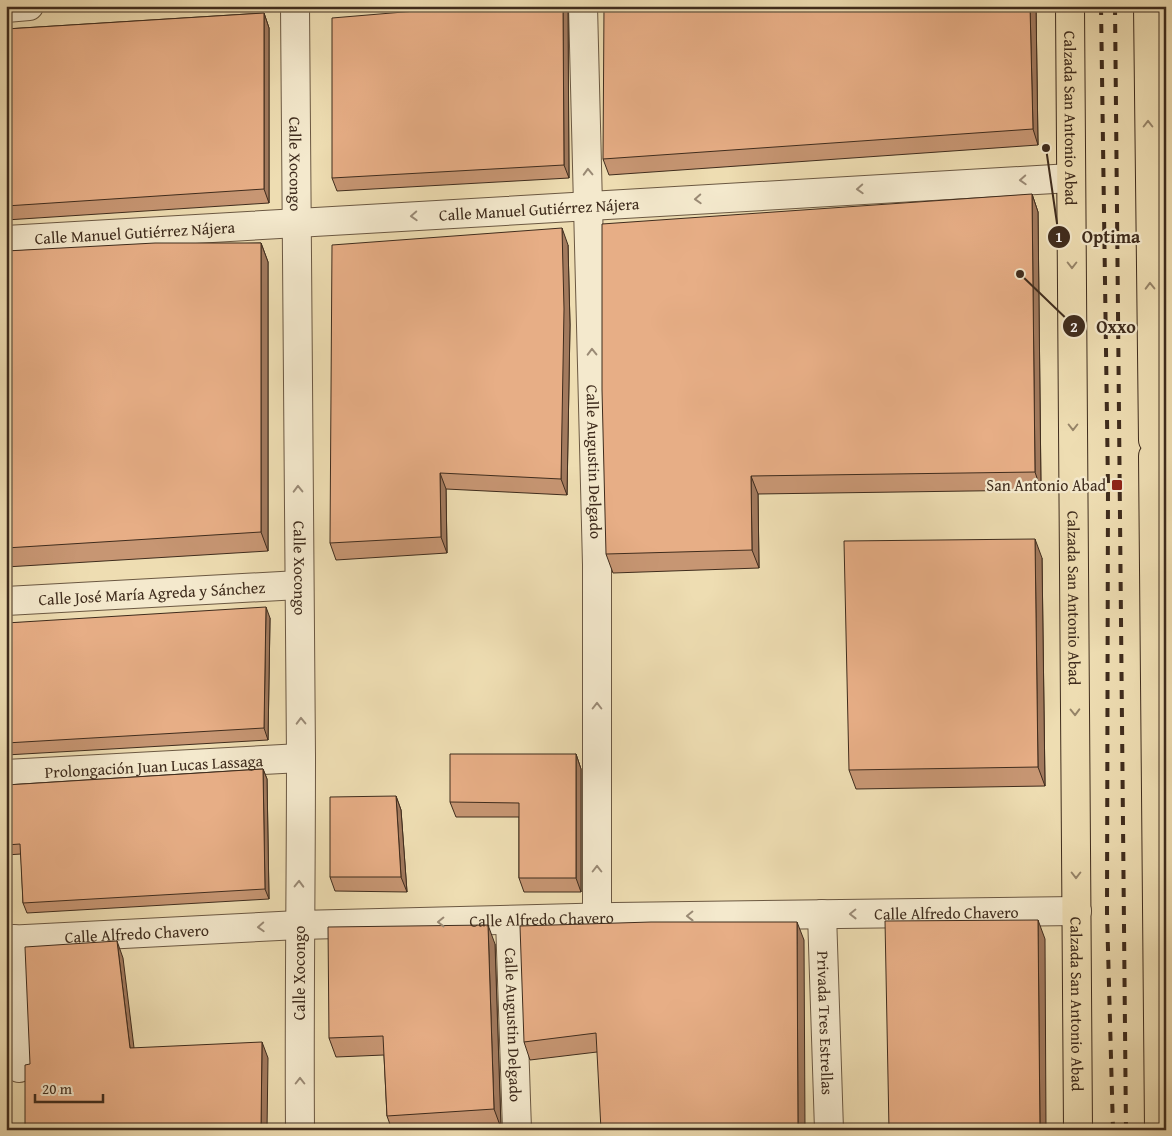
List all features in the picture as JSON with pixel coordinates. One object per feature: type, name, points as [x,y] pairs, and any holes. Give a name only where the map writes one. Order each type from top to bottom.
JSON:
[{"type":"highway","name":"Calzada San Antonio Abad","points":[[1070,6],[1078,1130]]},
{"type":"highway","points":[[1148,6],[1157,165],[1159,346],[1153,448],[1160,526],[1162,1035],[1159,1130]]},
{"type":"street","points":[[6,8],[29,6]]},
{"type":"street","name":"Calle Xocongo","points":[[295,6],[295,223],[301,758],[299,925],[300,1130]]},
{"type":"street","name":"Calle Augustin Delgado","points":[[583,6],[597,565],[597,918]]},
{"type":"street","name":"Calle Manuel Gutiérrez Nájera","points":[[6,240],[1071,178]]},
{"type":"street","name":"Calle José María Agreda y Sánchez","points":[[6,601],[299,585]]},
{"type":"street","name":"Prolongación Juan Lucas Lassaga","points":[[6,774],[301,758]]},
{"type":"street","name":"Calle Alfredo Chavero","points":[[10,940],[299,925],[597,918],[1077,911]]},
{"type":"street","name":"Privada Tres Estrellas","points":[[822,914],[829,1130]]},
{"type":"street","name":"Calle Augustin Delgado","points":[[510,920],[517,1130]]},
{"type":"street","points":[[10,940],[19,1068]]},
{"type":"building","points":[[475,6],[563,6],[564,165],[332,178],[332,18]]},
{"type":"building","points":[[604,6],[1030,6],[1033,129],[603,159]]},
{"type":"building","points":[[264,13],[264,189],[6,206],[6,29]]},
{"type":"building","points":[[1032,194],[1035,472],[751,476],[752,550],[606,554],[602,390],[602,224]]},
{"type":"building","points":[[562,228],[564,309],[561,479],[440,473],[441,537],[330,543],[332,245]]},
{"type":"building","points":[[155,243],[261,243],[261,532],[6,548],[6,251]]},
{"type":"building","points":[[1035,539],[1038,767],[849,770],[844,541]]},
{"type":"building","points":[[266,607],[264,728],[6,743],[6,623]]},
{"type":"building","points":[[450,754],[576,754],[576,878],[519,878],[519,803],[450,802]]},
{"type":"building","points":[[263,769],[265,889],[23,903],[20,844],[6,845],[6,785]]},
{"type":"building","points":[[396,796],[401,877],[330,877],[330,797]]},
{"type":"building","points":[[1038,920],[1040,1130],[889,1130],[885,921]]},
{"type":"building","points":[[651,922],[797,922],[798,1130],[601,1130],[596,1033],[524,1042],[520,926]]},
{"type":"building","points":[[488,925],[494,1109],[387,1116],[383,1036],[329,1038],[328,927]]},
{"type":"building","points":[[117,941],[130,1048],[262,1042],[261,1130],[25,1130],[25,1065],[30,1064],[25,947]]},
{"type":"railway","points":[[1101,6],[1108,487],[1107,913],[1113,1130]]},
{"type":"railway","points":[[1115,6],[1126,1130]]},
{"type":"place","name":"Optima","points":[[1046,148]]},
{"type":"place","name":"Oxxo","points":[[1020,274]]},
{"type":"place","name":"San Antonio Abad","points":[[1117,485]]}]
